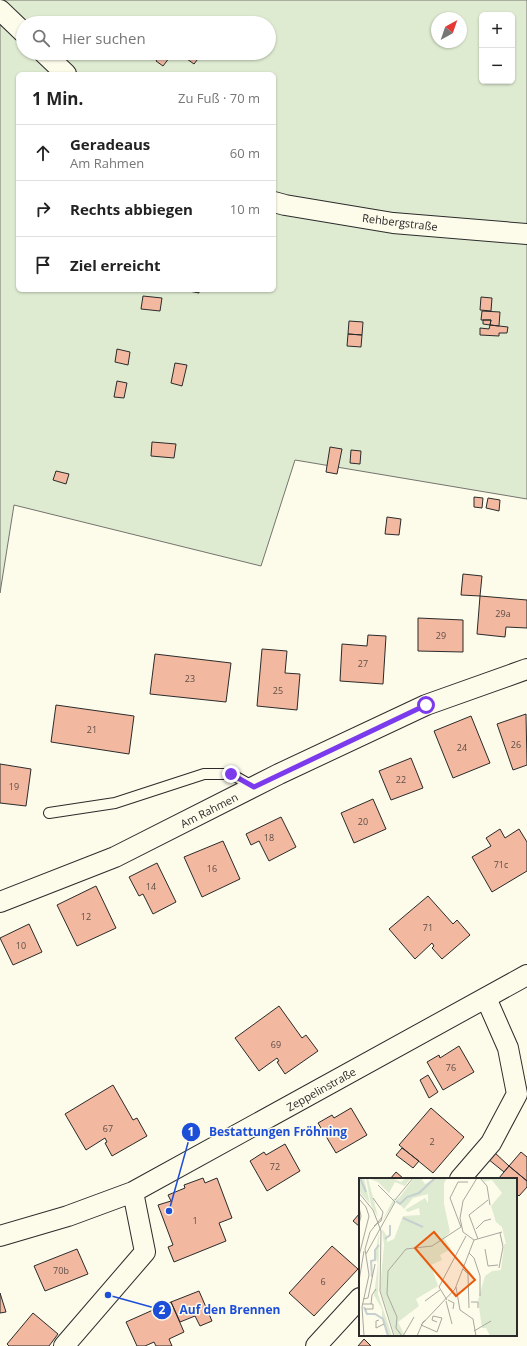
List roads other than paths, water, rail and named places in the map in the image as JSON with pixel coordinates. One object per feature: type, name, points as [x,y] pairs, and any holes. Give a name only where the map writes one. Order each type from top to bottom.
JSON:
[{"type":"street","points":[[0,10],[16,25]]},
{"type":"street","points":[[51,60],[64,72]]},
{"type":"street","name":"Rehbergstraße","points":[[276,203],[285,206],[393,223],[527,234]]},
{"type":"street","name":"Am Rahmen","points":[[0,902],[115,857],[254,787],[426,705],[527,669]]},
{"type":"street","name":"Zeppelinstraße","points":[[0,1236],[68,1216],[133,1192],[527,975]]},
{"type":"street","points":[[461,1178],[491,1143],[517,1094],[508,1048],[486,998]]},
{"type":"street","points":[[64,1346],[145,1252],[133,1192]]},
{"type":"street","points":[[316,1346],[359,1299]]},
{"type":"lane","points":[[49,813],[115,803],[204,774],[231,774],[254,787]]},
{"type":"place","name":"Bestattungen Fröhning","points":[[169,1211]]},
{"type":"place","name":"Auf den Brennen","points":[[108,1295]]}]
